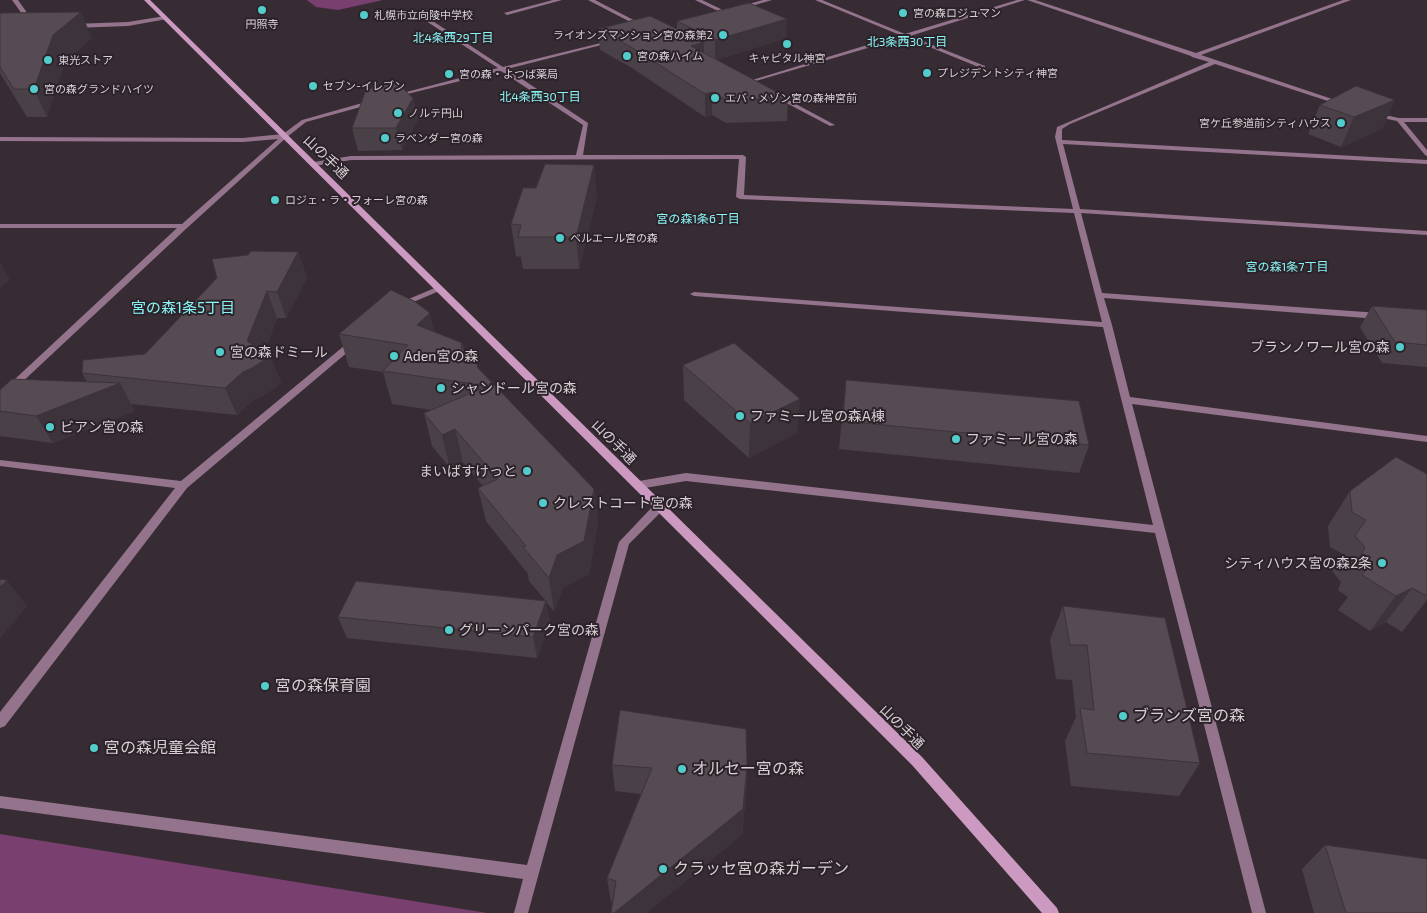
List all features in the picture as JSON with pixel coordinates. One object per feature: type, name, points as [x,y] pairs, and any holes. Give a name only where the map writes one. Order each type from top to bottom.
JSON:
[{"type":"main road","name":"山の手通","points":[[147,0],[917,761],[1052,913]]},
{"type":"street","points":[[15,0],[35,27],[26,27]]},
{"type":"street","points":[[507,13],[559,0]]},
{"type":"street","points":[[592,0],[652,30],[642,33]]},
{"type":"street","points":[[698,0],[724,12]]},
{"type":"street","points":[[715,14],[769,0]]},
{"type":"street","points":[[818,0],[983,67]]},
{"type":"street","points":[[750,82],[1022,0]]},
{"type":"street","points":[[1030,0],[1345,105]]},
{"type":"street","points":[[1194,56],[1348,0]]},
{"type":"street","points":[[63,26],[128,24],[165,18]]},
{"type":"street","points":[[428,20],[586,124],[578,158]]},
{"type":"street","points":[[389,98],[614,40]]},
{"type":"street","points":[[1216,61],[1068,123],[1060,128],[1058,137],[1259,913]]},
{"type":"street","points":[[742,78],[759,86]]},
{"type":"street","points":[[767,91],[832,125]]},
{"type":"street","points":[[0,398],[184,226],[304,120],[379,101]]},
{"type":"street","points":[[1372,114],[1399,120],[1427,120]]},
{"type":"street","points":[[1399,120],[1427,154]]},
{"type":"street","points":[[0,139],[243,140],[285,136]]},
{"type":"street","points":[[1060,142],[1427,162]]},
{"type":"street","points":[[314,164],[351,158],[743,157],[740,197],[1078,211],[1427,233]]},
{"type":"street","points":[[0,226],[184,226]]},
{"type":"street","points":[[391,311],[398,305],[440,289]]},
{"type":"street","points":[[694,294],[1108,325]]},
{"type":"street","points":[[1100,295],[1388,317]]},
{"type":"street","points":[[0,722],[183,485],[361,336]]},
{"type":"street","points":[[1127,400],[1427,439]]},
{"type":"street","points":[[0,463],[183,485]]},
{"type":"street","points":[[639,485],[686,477],[1161,530]]},
{"type":"street","points":[[521,913],[624,542],[660,506]]},
{"type":"street","points":[[0,802],[532,873]]},
{"type":"shaded area","points":[[307,0],[383,0],[338,10],[316,7]]},
{"type":"shaded area","points":[[0,834],[487,913],[0,913]]},
{"type":"building","points":[[749,3],[787,19],[715,40],[677,21]]},
{"type":"building","points":[[81,12],[53,35],[34,89],[14,89],[0,67],[0,13]]},
{"type":"building","points":[[650,16],[704,42],[691,46],[788,98],[726,100],[712,92],[705,94],[631,47],[598,29]]},
{"type":"building","points":[[396,82],[413,98],[396,128],[352,128],[366,90]]},
{"type":"building","points":[[1356,86],[1395,100],[1354,117],[1320,105]]},
{"type":"building","points":[[545,164],[594,165],[576,237],[518,237],[521,225],[511,224],[523,188],[536,188]]},
{"type":"building","points":[[251,251],[298,252],[277,292],[267,291],[247,341],[270,356],[243,372],[225,388],[82,373],[83,360],[145,354],[217,278],[212,259],[248,255]]},
{"type":"building","points":[[391,290],[414,301],[430,313],[417,325],[462,343],[461,347],[477,367],[594,489],[584,541],[557,555],[549,578],[523,547],[526,546],[478,488],[498,479],[455,429],[442,435],[424,413],[488,386],[383,371],[408,345],[339,334]]},
{"type":"building","points":[[1372,306],[1427,310],[1427,345],[1395,342]]},
{"type":"building","points":[[734,343],[800,399],[750,423],[683,365]]},
{"type":"building","points":[[12,379],[120,383],[36,416],[0,411],[0,390]]},
{"type":"building","points":[[846,380],[1079,401],[1089,445],[843,421]]},
{"type":"building","points":[[1396,457],[1427,474],[1427,596],[1412,588],[1396,596],[1362,575],[1372,562],[1361,555],[1365,547],[1355,536],[1366,520],[1352,512],[1350,491]]},
{"type":"building","points":[[0,579],[7,580],[0,587]]},
{"type":"building","points":[[356,581],[546,601],[533,637],[338,617]]},
{"type":"building","points":[[1063,606],[1165,618],[1200,763],[1087,753],[1080,708],[1094,710],[1087,645],[1070,645]]},
{"type":"building","points":[[620,710],[746,729],[747,766],[743,809],[614,913],[611,913],[616,881],[607,878],[652,768],[612,765]]},
{"type":"building","points":[[1325,845],[1427,859],[1427,913],[1346,913]]},
{"type":"place","name":"円照寺","points":[[262,10]]},
{"type":"place","name":"宮の森ロジュマン","points":[[903,13]]},
{"type":"place","name":"札幌市立向陵中学校","points":[[364,15]]},
{"type":"place","name":"ライオンズマンション宮の森第2","points":[[723,35]]},
{"type":"place","name":"キャピタル神宮","points":[[787,44]]},
{"type":"place","name":"宮の森ハイム","points":[[627,56]]},
{"type":"place","name":"東光ストア","points":[[48,60]]},
{"type":"place","name":"プレジデントシティ神宮","points":[[927,73]]},
{"type":"place","name":"宮の森・よつば薬局","points":[[449,74]]},
{"type":"place","name":"セブン-イレブン","points":[[313,86]]},
{"type":"place","name":"宮の森グランドハイツ","points":[[34,89]]},
{"type":"place","name":"エバ・メゾン宮の森神宮前","points":[[715,98]]},
{"type":"place","name":"ノルテ円山","points":[[398,113]]},
{"type":"place","name":"宮ケ丘参道前シティハウス","points":[[1341,123]]},
{"type":"place","name":"ラベンダー宮の森","points":[[385,138]]},
{"type":"place","name":"ロジェ・ラ・フォーレ宮の森","points":[[275,200]]},
{"type":"place","name":"ベルエール宮の森","points":[[560,238]]},
{"type":"place","name":"ブランノワール宮の森","points":[[1400,347]]},
{"type":"place","name":"宮の森ドミール","points":[[220,352]]},
{"type":"place","name":"Aden宮の森","points":[[394,356]]},
{"type":"place","name":"シャンドール宮の森","points":[[441,388]]},
{"type":"place","name":"ファミール宮の森A棟","points":[[740,416]]},
{"type":"place","name":"ビアン宮の森","points":[[50,427]]},
{"type":"place","name":"ファミール宮の森","points":[[956,439]]},
{"type":"place","name":"まいばすけっと","points":[[527,471]]},
{"type":"place","name":"クレストコート宮の森","points":[[543,503]]},
{"type":"place","name":"シティハウス宮の森2条","points":[[1382,563]]},
{"type":"place","name":"グリーンパーク宮の森","points":[[449,630]]},
{"type":"place","name":"宮の森保育園","points":[[265,686]]},
{"type":"place","name":"ブランズ宮の森","points":[[1123,716]]},
{"type":"place","name":"宮の森児童会館","points":[[94,748]]},
{"type":"place","name":"オルセー宮の森","points":[[682,769]]},
{"type":"place","name":"クラッセ宮の森ガーデン","points":[[663,869]]},
{"type":"district","name":"北4条西29丁目","points":[[453,38]]},
{"type":"district","name":"北3条西30丁目","points":[[907,42]]},
{"type":"district","name":"北4条西30丁目","points":[[540,97]]},
{"type":"district","name":"宮の森1条6丁目","points":[[698,219]]},
{"type":"district","name":"宮の森1条7丁目","points":[[1287,267]]},
{"type":"district","name":"宮の森1条5丁目","points":[[183,308]]}]
